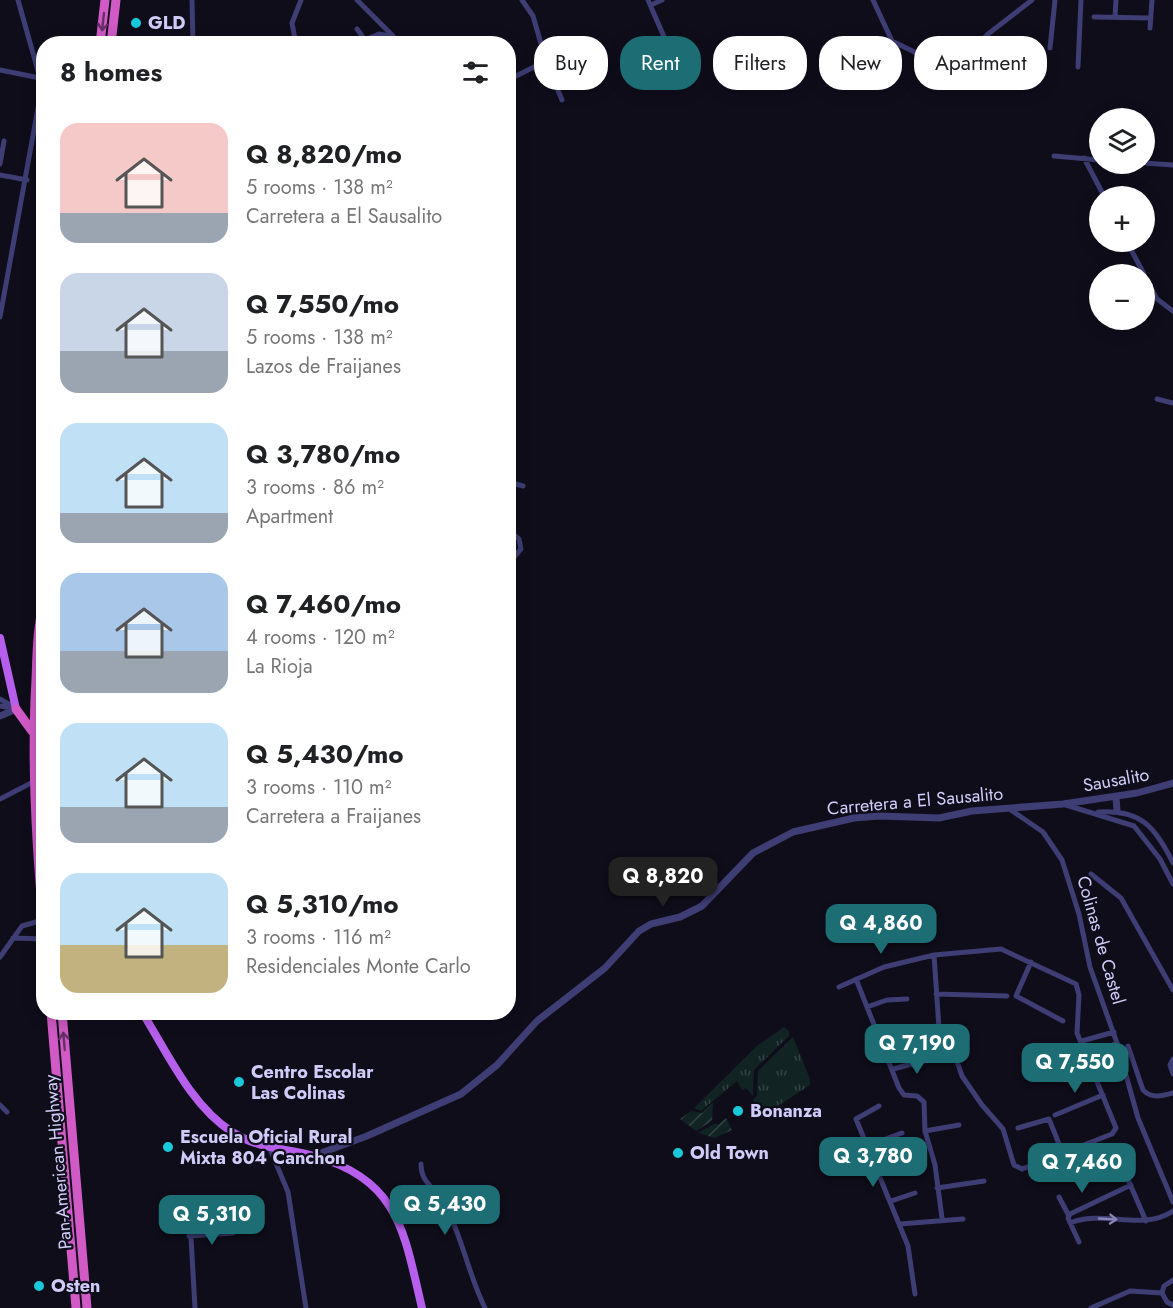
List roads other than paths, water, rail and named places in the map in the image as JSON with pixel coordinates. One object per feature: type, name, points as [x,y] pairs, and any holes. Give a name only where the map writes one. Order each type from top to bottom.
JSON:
[{"type":"highway","points":[[101,36],[105,0]]},
{"type":"highway","points":[[112,36],[116,0]]},
{"type":"highway","points":[[36,688],[34,709],[36,790]]},
{"type":"highway","points":[[16,709],[29,715],[34,709]]},
{"type":"highway","points":[[16,709],[30,725],[34,743]]},
{"type":"highway","name":"Pan-American Highway","points":[[52,1020],[76,1308]]},
{"type":"highway","name":"Pan-American Highway","points":[[63,1020],[87,1308]]},
{"type":"main road","points":[[0,638],[16,709]]},
{"type":"main road","points":[[147,1020],[195,1096],[214,1117],[244,1139],[270,1149],[313,1156],[360,1176],[392,1207],[406,1238],[423,1308]]},
{"type":"street","points":[[18,0],[36,64]]},
{"type":"street","points":[[192,0],[193,36]]},
{"type":"street","points":[[294,36],[292,23],[301,0]]},
{"type":"street","points":[[357,0],[394,36]]},
{"type":"street","points":[[522,0],[533,16],[539,36]]},
{"type":"street","points":[[662,0],[650,2],[664,36]]},
{"type":"street","points":[[873,0],[891,41],[951,70],[957,69],[988,34],[1032,0]]},
{"type":"street","points":[[1050,48],[1055,0]]},
{"type":"street","points":[[1078,67],[1082,0]]},
{"type":"street","points":[[1115,17],[1116,0]]},
{"type":"street","points":[[1150,28],[1152,0]]},
{"type":"street","points":[[1094,17],[1151,18]]},
{"type":"street","points":[[357,29],[363,36]]},
{"type":"street","points":[[516,76],[534,67]]},
{"type":"street","points":[[0,70],[36,77]]},
{"type":"street","points":[[558,90],[562,100]]},
{"type":"street","points":[[0,317],[36,123]]},
{"type":"street","points":[[0,164],[4,141]]},
{"type":"street","points":[[1054,156],[1089,158]]},
{"type":"street","points":[[1084,158],[1099,186]]},
{"type":"street","points":[[1155,164],[1173,165]]},
{"type":"street","points":[[0,175],[27,180]]},
{"type":"street","points":[[0,264],[9,266]]},
{"type":"street","points":[[1155,295],[1173,311]]},
{"type":"street","points":[[1157,399],[1173,403]]},
{"type":"street","points":[[516,484],[523,486]]},
{"type":"street","points":[[516,537],[519,539],[521,549],[516,555]]},
{"type":"street","points":[[0,699],[16,709]]},
{"type":"street","points":[[0,706],[16,709]]},
{"type":"street","points":[[0,716],[16,709]]},
{"type":"street","points":[[0,799],[35,781]]},
{"type":"street","name":"Sausalito","points":[[1063,804],[1116,797],[1173,783]]},
{"type":"street","points":[[1116,797],[1118,811]]},
{"type":"street","name":"Carretera a El Sausalito","points":[[313,1156],[367,1136],[461,1094],[484,1078],[537,1021],[605,968],[639,931],[651,924],[680,917],[702,906],[741,864],[767,844],[792,832],[854,818],[939,818],[1008,808],[1063,804],[1134,826]]},
{"type":"street","name":"Colinas de Castel","points":[[1008,808],[1043,832],[1062,860],[1079,914],[1090,967],[1114,1032],[1138,1118],[1173,1202]]},
{"type":"street","points":[[1089,813],[1118,811],[1143,819],[1159,838],[1173,863]]},
{"type":"street","points":[[1143,819],[1134,826],[1160,859],[1173,884]]},
{"type":"street","points":[[1091,874],[1121,898],[1173,990]]},
{"type":"street","points":[[0,957],[26,924],[36,922]]},
{"type":"street","points":[[13,938],[36,939]]},
{"type":"street","points":[[839,987],[884,967],[933,955],[1001,949],[1076,984],[1079,995],[1076,1023],[1115,1124],[1114,1132],[1023,1169],[1015,1167],[1003,1129],[982,1105],[963,1076],[952,1047],[939,1028],[933,955]]},
{"type":"street","points":[[1031,962],[1016,996],[1063,1021]]},
{"type":"street","points":[[856,979],[901,1092],[909,1096],[917,1096],[924,1102],[926,1131],[935,1165],[942,1218]]},
{"type":"street","points":[[936,994],[1007,996]]},
{"type":"street","points":[[867,1007],[887,1000],[907,999]]},
{"type":"street","points":[[1082,1041],[1114,1032]]},
{"type":"street","points":[[1088,1057],[1117,1043]]},
{"type":"street","points":[[1128,1046],[1148,1094],[1153,1096],[1173,1093]]},
{"type":"street","points":[[893,1069],[934,1058]]},
{"type":"street","points":[[1173,1059],[1170,1065],[1173,1074]]},
{"type":"street","points":[[1055,1115],[1103,1095]]},
{"type":"street","points":[[0,1105],[7,1112]]},
{"type":"street","points":[[879,1106],[856,1119],[908,1246],[915,1294]]},
{"type":"street","points":[[1018,1128],[1049,1119],[1064,1154]]},
{"type":"street","points":[[926,1131],[959,1125]]},
{"type":"street","points":[[868,1145],[902,1133]]},
{"type":"street","points":[[270,1149],[288,1192],[306,1308]]},
{"type":"street","points":[[421,1164],[421,1176],[444,1203],[474,1286],[485,1308]]},
{"type":"street","points":[[1123,1168],[1146,1221]]},
{"type":"street","points":[[937,1188],[984,1181]]},
{"type":"street","points":[[1069,1216],[1074,1211],[1131,1185]]},
{"type":"street","points":[[891,1201],[915,1192]]},
{"type":"street","points":[[1059,1197],[1079,1242]]},
{"type":"street","points":[[1071,1223],[1082,1218],[1146,1221],[1173,1211]]},
{"type":"street","points":[[900,1224],[942,1218],[963,1219]]},
{"type":"street","points":[[190,1220],[189,1236],[195,1308]]},
{"type":"street","points":[[189,1236],[233,1233]]},
{"type":"street","points":[[1163,1308],[1164,1286],[1173,1280]]},
{"type":"street","points":[[1092,1308],[1130,1291],[1163,1296],[1173,1305]]},
{"type":"place","name":"GLD","points":[[136,23]]},
{"type":"place","name":"Centro Escolar Las Colinas","points":[[239,1082]]},
{"type":"place","name":"Bonanza","points":[[738,1111]]},
{"type":"place","name":"Escuela Oficial Rural Mixta 804 Canchon","points":[[168,1147]]},
{"type":"place","name":"Old Town","points":[[678,1153]]},
{"type":"place","name":"Osten","points":[[39,1286]]}]
